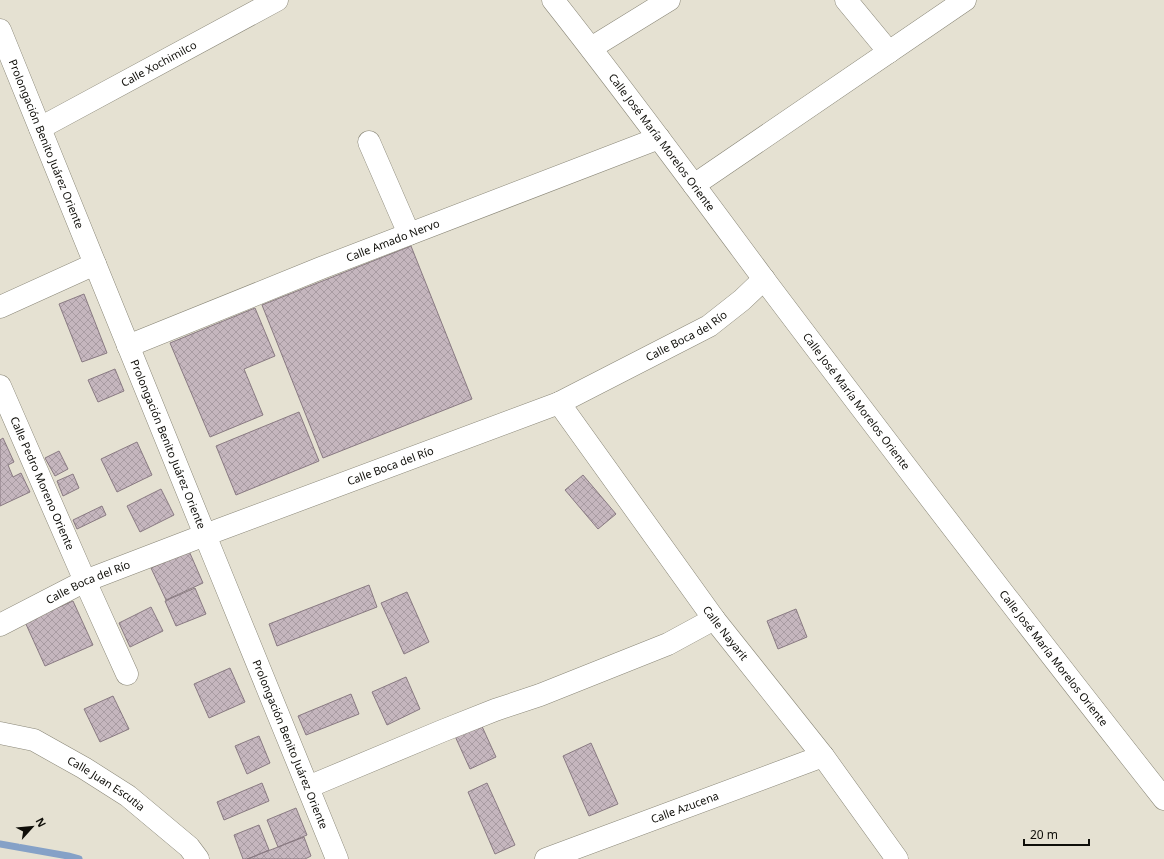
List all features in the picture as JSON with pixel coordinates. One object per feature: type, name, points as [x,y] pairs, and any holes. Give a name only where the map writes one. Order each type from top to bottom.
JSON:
[{"type":"street","name":"Calle Xochimilco","points":[[40,128],[277,0]]},
{"type":"street","name":"Calle José María Morelos Oriente","points":[[553,0],[1077,689],[1164,799]]},
{"type":"street","points":[[591,48],[669,0]]},
{"type":"street","points":[[846,0],[889,52]]},
{"type":"street","points":[[694,185],[965,0]]},
{"type":"street","name":"Prolongación Benito Juárez Oriente","points":[[0,30],[338,859]]},
{"type":"street","name":"Calle Amado Nervo","points":[[128,346],[321,268],[659,138]]},
{"type":"street","points":[[369,142],[409,234]]},
{"type":"street","points":[[0,307],[95,264]]},
{"type":"street","name":"Calle Boca del Río","points":[[0,625],[85,582],[205,535],[559,403],[709,326],[742,300],[764,278]]},
{"type":"street","name":"Calle Pedro Moreno Oriente","points":[[0,386],[85,582],[127,674]]},
{"type":"street","name":"Calle Nayarit","points":[[559,403],[714,618],[822,756],[897,859]]},
{"type":"street","points":[[308,786],[442,731],[540,695],[668,644],[714,618]]},
{"type":"street","name":"Calle Juan Escutia","points":[[0,733],[34,740],[84,768],[128,796],[189,847],[198,859]]},
{"type":"street","name":"Calle Azucena","points":[[546,859],[822,756]]},
{"type":"building","points":[[411,246],[472,399],[323,458],[262,305]]},
{"type":"building","points":[[84,294],[107,353],[82,362],[59,304]]},
{"type":"building","points":[[255,308],[275,356],[244,369],[263,415],[210,437],[170,343]]},
{"type":"building","points":[[115,369],[124,391],[98,402],[88,380]]},
{"type":"building","points":[[299,412],[319,461],[236,495],[216,446]]},
{"type":"building","points":[[3,438],[14,462],[8,465],[13,477],[21,473],[30,492],[0,506],[0,440]]},
{"type":"building","points":[[137,442],[152,475],[117,492],[101,459]]},
{"type":"building","points":[[59,451],[68,469],[55,476],[45,458]]},
{"type":"building","points":[[73,474],[79,488],[63,496],[57,481]]},
{"type":"building","points":[[583,475],[616,514],[598,529],[565,490]]},
{"type":"building","points":[[161,489],[174,515],[140,532],[127,506]]},
{"type":"building","points":[[102,506],[106,515],[77,529],[73,520]]},
{"type":"building","points":[[189,551],[203,583],[166,600],[151,568]]},
{"type":"building","points":[[369,585],[377,607],[277,646],[269,624]]},
{"type":"building","points":[[195,588],[206,614],[176,626],[165,601]]},
{"type":"building","points":[[407,592],[429,642],[404,654],[381,603]]},
{"type":"building","points":[[73,601],[93,645],[45,666],[25,622]]},
{"type":"building","points":[[151,607],[163,631],[130,647],[119,623]]},
{"type":"building","points":[[796,609],[807,637],[778,649],[767,621]]},
{"type":"building","points":[[230,668],[245,702],[209,718],[194,684]]},
{"type":"building","points":[[406,677],[420,709],[387,725],[372,692]]},
{"type":"building","points":[[351,694],[359,714],[306,735],[298,716]]},
{"type":"building","points":[[113,696],[129,729],[100,742],[84,709]]},
{"type":"building","points":[[480,722],[496,757],[470,769],[454,734]]},
{"type":"building","points":[[259,736],[270,763],[247,774],[235,746]]},
{"type":"building","points":[[591,743],[618,804],[589,816],[563,756]]},
{"type":"building","points":[[262,783],[269,801],[224,820],[217,802]]},
{"type":"building","points":[[487,783],[515,845],[495,854],[468,792]]},
{"type":"building","points":[[296,808],[307,835],[278,847],[267,820]]},
{"type":"building","points":[[259,825],[269,850],[248,859],[243,859],[234,835]]},
{"type":"building","points":[[304,837],[311,856],[305,859],[247,859]]},
{"type":"waterway","points":[[0,844],[79,859]]}]
